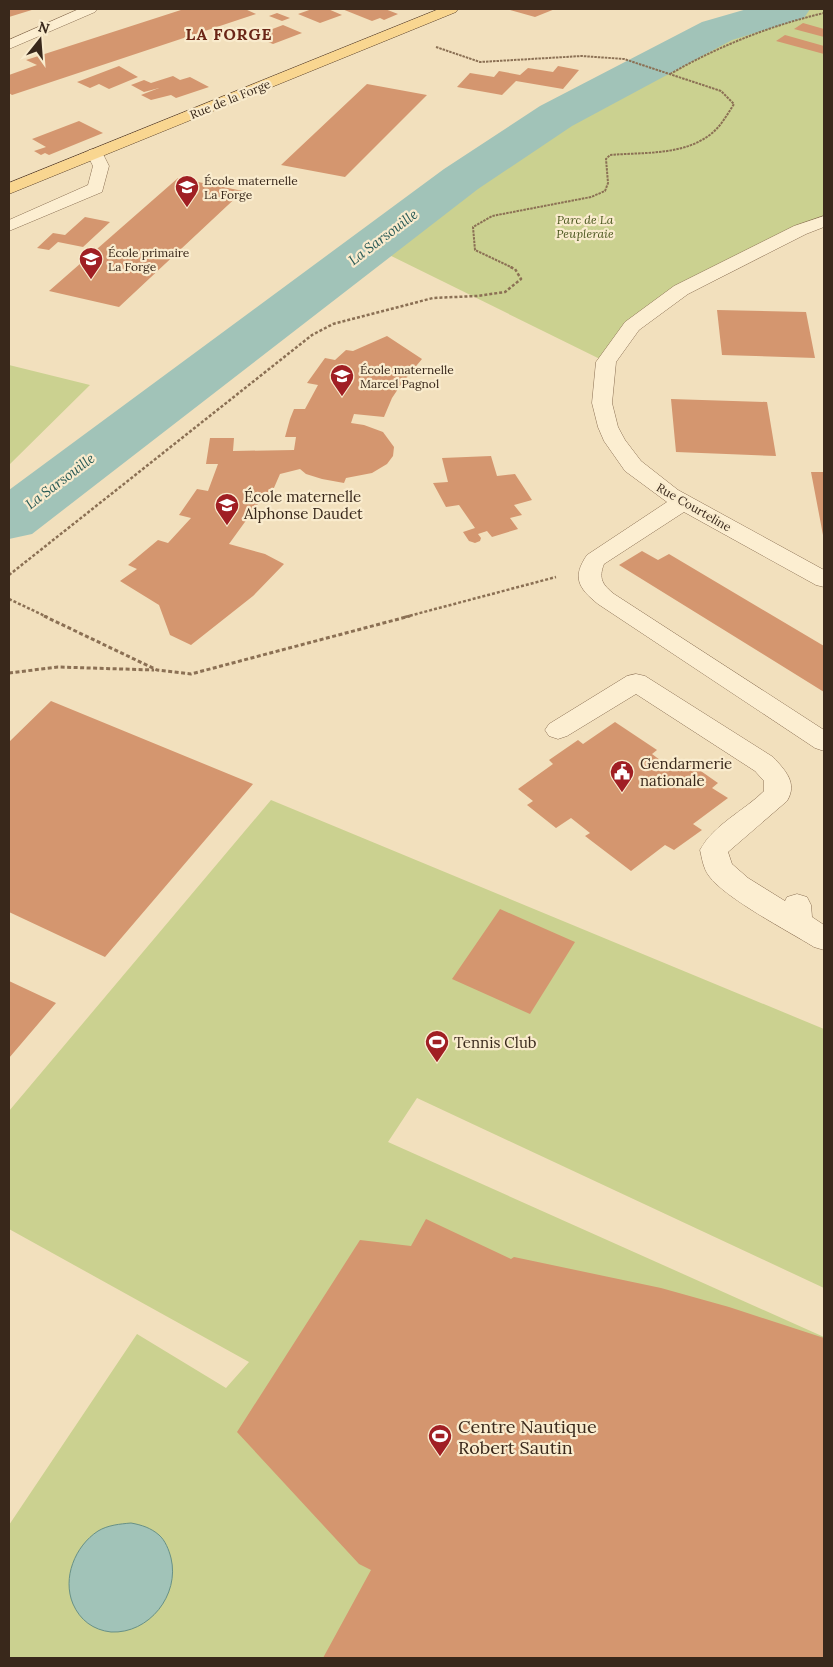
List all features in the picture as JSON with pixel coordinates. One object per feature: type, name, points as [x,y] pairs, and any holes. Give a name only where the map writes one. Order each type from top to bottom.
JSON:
[{"type":"main road","name":"Rue de la Forge","points":[[9,189],[451,9]]},
{"type":"street","points":[[9,45],[90,9]]},
{"type":"street","points":[[9,226],[96,188],[101,166],[95,154]]},
{"type":"street","name":"Rue Courteline","points":[[824,221],[800,230],[681,290],[632,326],[606,362],[602,403],[608,427],[615,441],[633,466],[670,495],[824,580]]},
{"type":"street","points":[[683,502],[594,560],[589,576],[591,585],[606,599],[824,742]]},
{"type":"street","points":[[558,730],[636,682],[764,764],[777,778],[778,794],[767,806],[726,835],[714,850],[719,869],[738,886],[798,912],[824,939]]},
{"type":"path","points":[[670,75],[704,53],[746,35],[784,21],[824,12]]},
{"type":"path","points":[[9,574],[312,335],[333,324],[433,298],[477,296],[505,292],[521,279],[516,269],[475,250],[473,227],[492,216],[591,198],[605,192],[608,183],[606,159],[610,155],[668,152],[692,146],[707,137],[726,121],[734,104],[721,91],[624,59],[582,56],[480,62],[394,32]]},
{"type":"path","points":[[9,673],[58,667],[157,670],[191,674],[590,568]]},
{"type":"path","points":[[9,599],[157,670]]},
{"type":"green space","name":"Parc de La Peupleraie","points":[[790,9],[824,9],[824,221],[800,230],[744,259],[632,326],[606,362],[371,246],[461,179],[556,116],[717,31]]},
{"type":"green space","points":[[9,365],[90,385],[9,465]]},
{"type":"green space","points":[[271,800],[824,1029],[824,1288],[417,1098],[388,1142],[824,1337],[824,1658],[9,1658],[9,1525],[137,1334],[226,1388],[249,1362],[9,1229],[9,1111]]},
{"type":"water","points":[[131,1523],[153,1530],[165,1542],[171,1558],[173,1572],[171,1585],[159,1610],[149,1619],[125,1631],[104,1631],[88,1623],[76,1610],[70,1594],[70,1573],[77,1554],[90,1537],[106,1527]]},
{"type":"building","points":[[9,9],[35,9],[9,17]]},
{"type":"building","points":[[184,9],[245,9],[256,14],[12,95],[9,93],[9,75],[37,65],[26,60]]},
{"type":"building","points":[[312,9],[328,9],[342,15],[320,23],[298,14]]},
{"type":"building","points":[[342,9],[385,9],[398,14],[384,20],[380,18],[372,21]]},
{"type":"building","points":[[555,9],[535,17],[510,10]]},
{"type":"building","points":[[277,13],[290,18],[282,21],[269,16]]},
{"type":"building","points":[[803,23],[824,29],[824,37],[794,29]]},
{"type":"building","points":[[283,25],[302,33],[273,44],[254,36]]},
{"type":"building","points":[[785,35],[824,46],[824,54],[776,41]]},
{"type":"building","points":[[119,66],[138,77],[109,89],[99,84],[90,88],[77,82]]},
{"type":"building","points":[[558,66],[579,70],[563,89],[516,81],[502,95],[457,87],[470,73],[494,77],[499,71],[520,75],[528,68],[553,72]]},
{"type":"building","points":[[173,76],[180,80],[190,77],[209,87],[176,98],[171,95],[151,100],[141,95],[159,88],[144,92],[131,85],[144,80],[151,83]]},
{"type":"building","points":[[367,84],[427,95],[345,177],[281,165]]},
{"type":"building","points":[[79,121],[103,133],[49,155],[45,153],[41,155],[34,151],[46,147],[32,139]]},
{"type":"building","points":[[178,178],[243,191],[119,307],[49,291]]},
{"type":"building","points":[[85,217],[110,222],[83,247],[58,242],[49,250],[37,248],[53,233],[65,235]]},
{"type":"building","points":[[717,310],[806,312],[815,358],[722,355]]},
{"type":"building","points":[[387,336],[422,359],[392,398],[384,417],[354,414],[351,423],[364,425],[383,432],[394,447],[393,456],[387,464],[372,473],[346,478],[344,483],[306,474],[300,469],[280,474],[270,497],[263,497],[229,544],[265,554],[284,564],[253,596],[191,645],[170,635],[159,605],[120,581],[137,569],[128,565],[158,540],[168,543],[191,518],[179,515],[197,489],[208,491],[218,464],[206,464],[210,438],[234,438],[233,451],[294,450],[296,437],[285,437],[290,419],[294,409],[305,409],[318,385],[307,383],[325,358],[335,360],[346,350],[353,351]]},
{"type":"building","points":[[671,399],[767,402],[776,456],[676,452]]},
{"type":"building","points":[[491,456],[497,476],[515,474],[532,500],[514,505],[522,515],[510,518],[518,529],[492,537],[487,531],[478,534],[481,538],[480,541],[475,543],[469,541],[463,532],[475,528],[459,505],[446,507],[433,483],[448,482],[442,458]]},
{"type":"building","points":[[811,472],[824,472],[824,535],[823,535]]},
{"type":"building","points":[[642,551],[658,560],[669,554],[824,646],[824,692],[619,565]]},
{"type":"building","points":[[51,701],[253,784],[105,957],[9,912],[9,742]]},
{"type":"building","name":"Gendarmerie nationale","points":[[615,722],[657,750],[652,754],[672,769],[685,760],[718,783],[712,788],[728,798],[693,824],[702,830],[674,850],[665,845],[631,871],[585,836],[590,833],[571,818],[556,828],[527,805],[533,801],[518,789],[553,764],[549,760],[578,740],[583,744]]},
{"type":"building","points":[[500,909],[575,942],[530,1014],[452,979]]},
{"type":"building","points":[[9,981],[56,1003],[9,1058]]},
{"type":"building","name":"Centre Nautique Robert Sautin","points":[[426,1219],[511,1259],[514,1257],[661,1288],[729,1307],[824,1338],[824,1658],[323,1658],[371,1570],[359,1564],[237,1432],[360,1240],[411,1246]]},
{"type":"waterway","name":"La Sarsouille","points":[[9,520],[461,179],[556,116],[717,31],[790,9]]},
{"type":"place","name":"École maternelle La Forge","points":[[187,208]]},
{"type":"place","name":"École primaire La Forge","points":[[91,280]]},
{"type":"place","name":"École maternelle Marcel Pagnol","points":[[342,397]]},
{"type":"place","name":"École maternelle Alphonse Daudet","points":[[227,526]]},
{"type":"place","name":"Gendarmerie nationale","points":[[622,793]]},
{"type":"place","name":"Tennis Club","points":[[437,1063]]},
{"type":"place","name":"Centre Nautique Robert Sautin","points":[[440,1457]]},
{"type":"district","name":"LA FORGE","points":[[229,34]]}]
